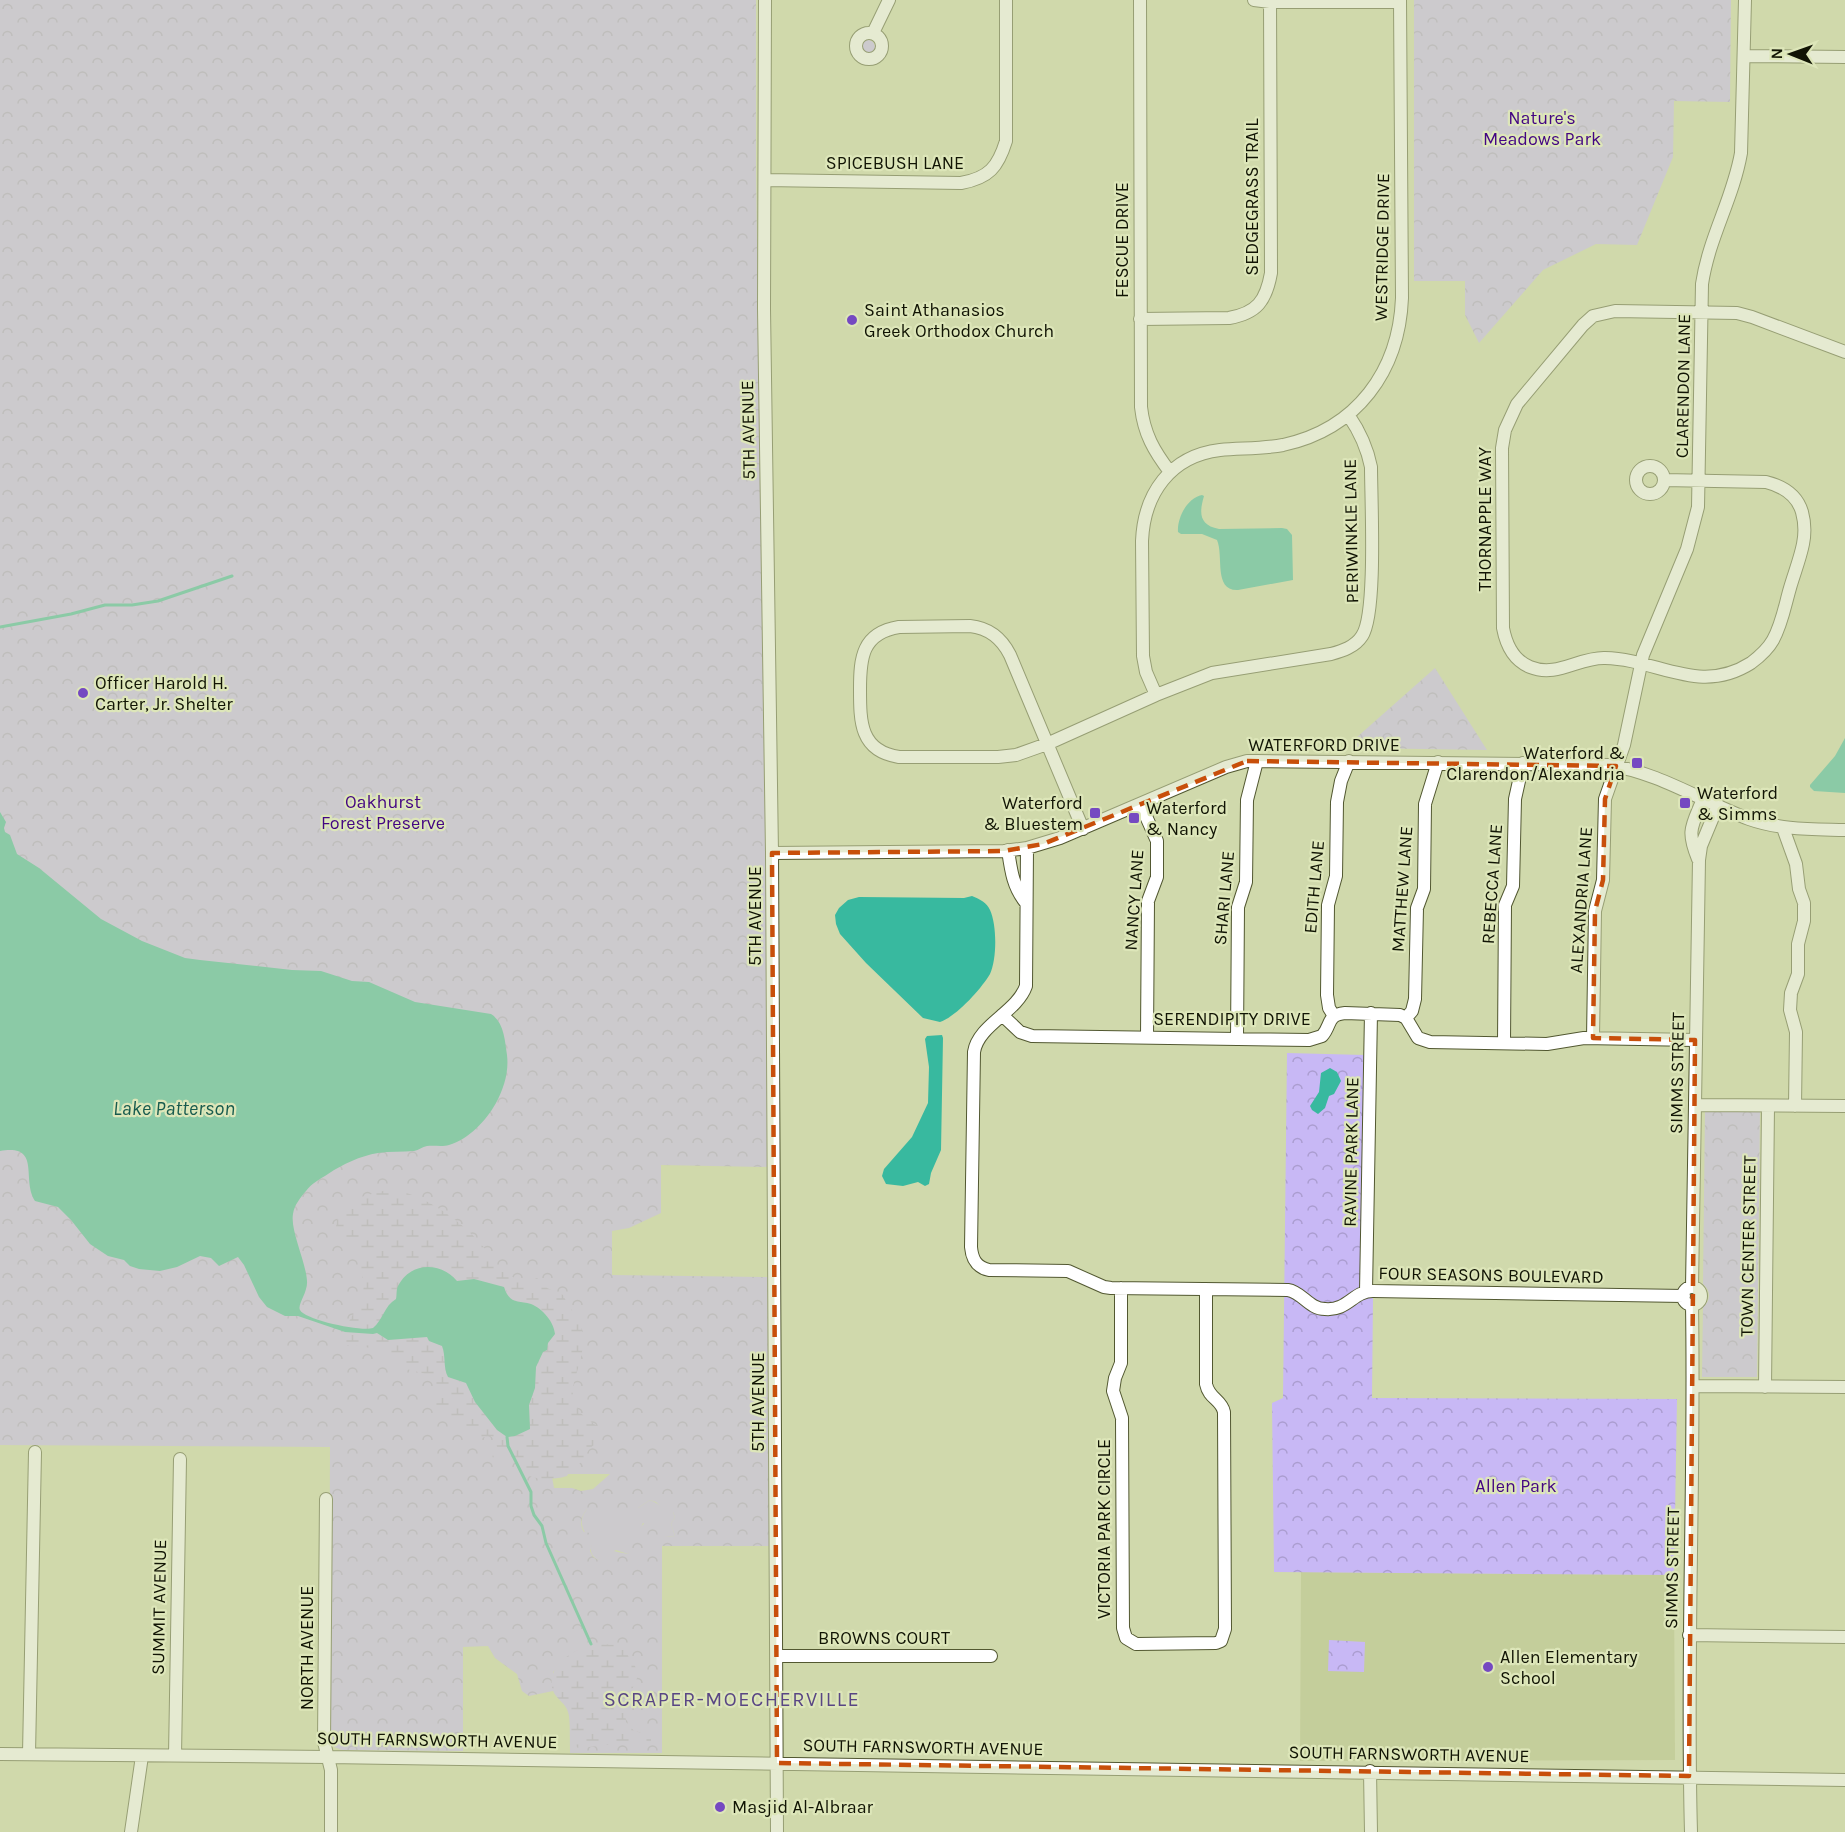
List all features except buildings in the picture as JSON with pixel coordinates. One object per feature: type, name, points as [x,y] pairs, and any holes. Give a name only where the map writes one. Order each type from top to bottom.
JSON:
[{"type":"street","name":"5TH AVENUE","points":[[765,0],[764,309],[772,852],[777,1832]]},
{"type":"street","points":[[873,33],[889,0]]},
{"type":"street","name":"SPICEBUSH LANE","points":[[765,180],[961,183],[979,180],[997,163],[1006,141],[1006,0]]},
{"type":"street","name":"FESCUE DRIVE","points":[[1140,0],[1140,407],[1142,422],[1153,450],[1170,472]]},
{"type":"street","points":[[1254,0],[1400,1]]},
{"type":"street","name":"CLARENDON LANE","points":[[1616,766],[1624,745],[1646,646],[1688,549],[1698,507],[1702,284],[1706,260],[1737,177],[1741,153],[1745,0]]},
{"type":"street","name":"SEDGEGRASS TRAIL","points":[[1140,319],[1241,316],[1251,312],[1260,303],[1268,288],[1271,273],[1270,1]]},
{"type":"street","name":"WESTRIDGE DRIVE","points":[[1156,695],[1146,672],[1143,656],[1143,524],[1152,497],[1170,472],[1190,458],[1202,454],[1285,444],[1330,427],[1349,416],[1368,395],[1384,371],[1395,345],[1401,322],[1400,1]]},
{"type":"street","points":[[1744,56],[1845,57]]},
{"type":"street","name":"THORNAPPLE WAY","points":[[1699,482],[1766,482],[1779,485],[1797,501],[1802,511],[1805,528],[1803,544],[1779,627],[1773,641],[1757,658],[1739,669],[1719,676],[1693,677],[1641,664],[1603,658],[1566,668],[1542,670],[1521,663],[1508,645],[1503,628],[1502,448],[1505,430],[1517,404],[1583,325],[1593,316],[1615,311],[1737,313],[1845,352]]},
{"type":"street","name":"PERIWINKLE LANE","points":[[1047,744],[1156,695],[1212,673],[1331,654],[1353,645],[1362,637],[1370,612],[1371,467],[1362,435],[1349,416]]},
{"type":"street","points":[[1664,480],[1699,482]]},
{"type":"street","points":[[1047,744],[1004,757],[899,757],[884,753],[871,742],[861,726],[860,664],[864,650],[877,635],[899,627],[970,626],[987,631],[998,639],[1007,649],[1083,829]]},
{"type":"street","name":"WATERFORD DRIVE","points":[[772,852],[1027,848],[1083,829],[1226,767],[1257,760],[1616,766],[1750,819],[1783,828],[1845,830]]},
{"type":"street","name":"SHARI LANE","points":[[1237,1039],[1238,906],[1246,882],[1247,800],[1257,760]]},
{"type":"street","name":"EDITH LANE","points":[[1334,1016],[1329,1008],[1327,995],[1328,905],[1336,876],[1338,792],[1349,761]]},
{"type":"street","name":"MATTHEW LANE","points":[[1406,1018],[1412,1011],[1415,999],[1417,908],[1424,889],[1425,804],[1438,762]]},
{"type":"street","name":"REBECCA LANE","points":[[1504,1044],[1505,905],[1513,886],[1515,798],[1523,764]]},
{"type":"street","name":"ALEXANDRIA LANE","points":[[1593,1038],[1595,911],[1604,880],[1605,799],[1616,766]]},
{"type":"street","name":"SIMMS STREET","points":[[1699,860],[1690,833],[1703,799]]},
{"type":"street","name":"NANCY LANE","points":[[1141,805],[1157,841],[1157,876],[1148,901],[1147,1038]]},
{"type":"street","name":"SIMMS STREET","points":[[1691,1832],[1689,1635],[1693,1386],[1689,1296],[1699,860],[1701,846],[1718,805]]},
{"type":"street","points":[[1783,828],[1796,864],[1799,889],[1804,903],[1804,921],[1798,944],[1798,974],[1791,993],[1790,1010],[1796,1032],[1795,1106]]},
{"type":"street","name":"FOUR SEASONS BOULEVARD","points":[[1027,848],[1026,986],[1021,997],[978,1040],[974,1052],[971,1247],[973,1260],[978,1265],[989,1270],[1068,1271],[1104,1287],[1288,1290],[1295,1291],[1315,1307],[1329,1310],[1344,1307],[1366,1291],[1689,1296]]},
{"type":"street","name":"FOUR SEASONS BOULEVARD","points":[[1008,850],[1017,893],[1026,903]]},
{"type":"street","name":"SERENDIPITY DRIVE","points":[[1002,1015],[1020,1032],[1032,1036],[1237,1039],[1317,1039],[1326,1032],[1330,1019],[1345,1013],[1393,1014],[1406,1018]]},
{"type":"street","name":"RAVINE PARK LANE","points":[[1366,1291],[1371,1013]]},
{"type":"street","points":[[1406,1018],[1414,1034],[1423,1040],[1504,1044],[1555,1044],[1574,1039],[1593,1038],[1695,1040]]},
{"type":"street","points":[[1695,1105],[1845,1106]]},
{"type":"street","name":"TOWN CENTER STREET","points":[[1765,1387],[1767,1106]]},
{"type":"street","name":"VICTORIA PARK CIRCLE","points":[[1121,1288],[1121,1363],[1113,1391],[1122,1418],[1123,1628],[1130,1643],[1136,1644],[1216,1643],[1221,1641],[1225,1629],[1224,1412],[1220,1402],[1210,1395],[1206,1384],[1206,1289]]},
{"type":"street","points":[[1693,1386],[1845,1387]]},
{"type":"street","points":[[29,1754],[35,1452]]},
{"type":"street","name":"SUMMIT AVENUE","points":[[175,1756],[180,1459]]},
{"type":"street","name":"NORTH AVENUE","points":[[326,1499],[324,1742],[331,1770],[331,1832]]},
{"type":"street","points":[[1689,1635],[1845,1637]]},
{"type":"street","name":"BROWNS COURT","points":[[777,1656],[991,1656]]},
{"type":"street","name":"SOUTH FARNSWORTH AVENUE","points":[[0,1754],[1370,1771],[1845,1780]]},
{"type":"street","points":[[131,1832],[142,1756]]},
{"type":"street","points":[[1370,1771],[1371,1832]]},
{"type":"highlighted area","points":[[1247,761],[1616,766],[1605,799],[1603,880],[1595,911],[1593,1038],[1695,1040],[1689,1776],[777,1763],[772,853],[1004,851],[1043,844]]},
{"type":"shaded area","name":"Allen Elementary School","points":[[1301,1572],[1674,1575],[1675,1760],[1300,1761]]},
{"type":"green space","name":"Oakhurst Forest Preserve","points":[[0,0],[756,0],[756,171],[770,1167],[661,1165],[661,1213],[629,1228],[612,1231],[612,1275],[770,1277],[772,1546],[662,1546],[662,1753],[570,1753],[569,1656],[553,1672],[553,1691],[529,1696],[522,1691],[517,1674],[495,1658],[488,1646],[463,1647],[463,1751],[342,1750],[332,1746],[329,1741],[330,1447],[0,1445]],"holes":[[[528,1474],[610,1474],[593,1489],[581,1491],[572,1488],[554,1488],[552,1477]],[[650,1500],[656,1502],[667,1513],[673,1512],[675,1517],[671,1524],[675,1536],[666,1537],[659,1523],[648,1520],[633,1534],[628,1554],[608,1551],[598,1560],[593,1557],[590,1551],[595,1536],[584,1532],[581,1523],[587,1509],[621,1515],[629,1514]]]},
{"type":"green space","name":"Nature's Meadows Park","points":[[1414,0],[1731,0],[1730,102],[1674,101],[1673,157],[1637,245],[1596,244],[1543,270],[1479,343],[1465,315],[1465,281],[1414,281]]},
{"type":"green space","points":[[868,40],[873,42],[875,47],[873,52],[868,54],[863,52],[861,47],[863,42]]},
{"type":"green space","points":[[1435,668],[1487,750],[1354,748],[1356,738]]},
{"type":"green space","name":"Allen Park","points":[[1287,1053],[1365,1055],[1362,1297],[1373,1297],[1372,1398],[1677,1399],[1674,1575],[1274,1572],[1272,1403],[1283,1398]]},
{"type":"green space","points":[[1705,1110],[1760,1111],[1757,1377],[1702,1377],[1703,1307],[1709,1296],[1703,1284]]},
{"type":"green space","points":[[386,1190],[413,1195],[455,1219],[488,1252],[504,1273],[521,1279],[537,1278],[547,1288],[563,1295],[578,1321],[583,1337],[573,1396],[576,1406],[584,1416],[599,1427],[601,1436],[584,1459],[567,1476],[550,1479],[536,1478],[527,1474],[510,1457],[493,1459],[492,1453],[497,1447],[495,1439],[490,1436],[476,1439],[467,1435],[458,1428],[447,1413],[434,1404],[437,1387],[433,1378],[402,1367],[386,1356],[366,1347],[342,1343],[344,1332],[361,1299],[364,1286],[359,1249],[355,1242],[336,1236],[339,1213],[350,1201]],"holes":[[[436,1266],[446,1270],[457,1281],[479,1280],[496,1283],[517,1302],[528,1303],[536,1367],[535,1388],[529,1405],[530,1429],[507,1437],[497,1430],[466,1383],[460,1382],[446,1372],[442,1346],[422,1336],[388,1340],[377,1333],[375,1327],[384,1316],[386,1308],[396,1299],[400,1283],[415,1270]]]},
{"type":"green space","points":[[650,1500],[673,1512],[675,1517],[671,1524],[675,1536],[666,1537],[643,1523],[628,1554],[616,1550],[598,1560],[593,1556],[592,1542],[582,1522],[587,1509],[638,1508]]},
{"type":"green space","points":[[1329,1640],[1365,1642],[1364,1672],[1328,1671]]},
{"type":"green space","points":[[598,1644],[616,1645],[623,1648],[635,1666],[638,1675],[624,1702],[626,1722],[634,1731],[651,1735],[651,1742],[578,1748],[572,1740],[567,1709],[554,1693],[553,1675],[563,1660],[571,1654]]},
{"type":"water","points":[[1204,496],[1201,508],[1202,517],[1212,527],[1219,529],[1287,529],[1292,535],[1293,580],[1238,590],[1230,589],[1225,585],[1222,579],[1217,540],[1202,534],[1178,532],[1179,521],[1184,509],[1192,500]]},
{"type":"water","points":[[1845,738],[1845,793],[1814,791],[1810,785],[1835,756]]},
{"type":"water","name":"Lake Patterson","points":[[0,812],[6,822],[5,832],[10,835],[17,854],[39,868],[101,919],[142,941],[185,958],[321,971],[352,981],[369,982],[415,1002],[491,1014],[495,1017],[504,1038],[507,1074],[496,1103],[476,1128],[449,1145],[427,1146],[414,1151],[378,1153],[352,1161],[313,1184],[298,1201],[293,1221],[307,1281],[299,1308],[304,1314],[322,1321],[358,1328],[373,1328],[396,1299],[397,1288],[404,1278],[418,1268],[426,1267],[443,1270],[457,1281],[474,1279],[504,1287],[512,1299],[540,1309],[550,1321],[555,1334],[536,1367],[535,1388],[529,1405],[530,1429],[507,1437],[497,1430],[475,1402],[466,1383],[448,1377],[442,1346],[429,1341],[427,1337],[388,1340],[377,1333],[345,1332],[298,1316],[285,1316],[267,1307],[259,1297],[238,1257],[219,1266],[211,1258],[200,1256],[177,1267],[160,1271],[130,1266],[124,1260],[108,1256],[90,1244],[58,1207],[35,1201],[31,1192],[26,1158],[13,1150],[0,1151]]},
{"type":"water","points":[[972,896],[985,903],[992,916],[995,942],[992,968],[975,994],[954,1014],[940,1022],[923,1018],[866,963],[840,934],[836,924],[835,915],[839,908],[848,900],[859,897],[964,898]]},
{"type":"water","points":[[942,1035],[941,1150],[929,1184],[925,1186],[918,1182],[903,1186],[886,1184],[882,1176],[884,1169],[912,1137],[928,1103],[929,1067],[925,1039],[927,1036]]},
{"type":"water","points":[[1330,1068],[1337,1072],[1341,1081],[1334,1094],[1329,1096],[1325,1108],[1318,1114],[1310,1106],[1319,1092],[1321,1073]]},
{"type":"waterway","points":[[0,627],[71,614],[105,605],[132,605],[158,601],[232,576]]},
{"type":"waterway","points":[[507,1437],[508,1446],[531,1492],[531,1506],[534,1515],[542,1526],[546,1543],[591,1644]]},
{"type":"place","name":"Saint Athanasios Greek Orthodox Church","points":[[852,320]]},
{"type":"place","name":"Officer Harold H. Carter, Jr. Shelter","points":[[83,693]]},
{"type":"place","name":"Waterford & Clarendon/Alexandria","points":[[1637,763]]},
{"type":"place","name":"Waterford & Simms","points":[[1685,803]]},
{"type":"place","name":"Waterford & Bluestem","points":[[1095,813]]},
{"type":"place","name":"Waterford & Nancy","points":[[1134,818]]},
{"type":"place","name":"Allen Elementary School","points":[[1488,1667]]},
{"type":"place","name":"Masjid Al-Albraar","points":[[720,1807]]},
{"type":"district","name":"SCRAPER-MOECHERVILLE","points":[[732,1699]]}]
